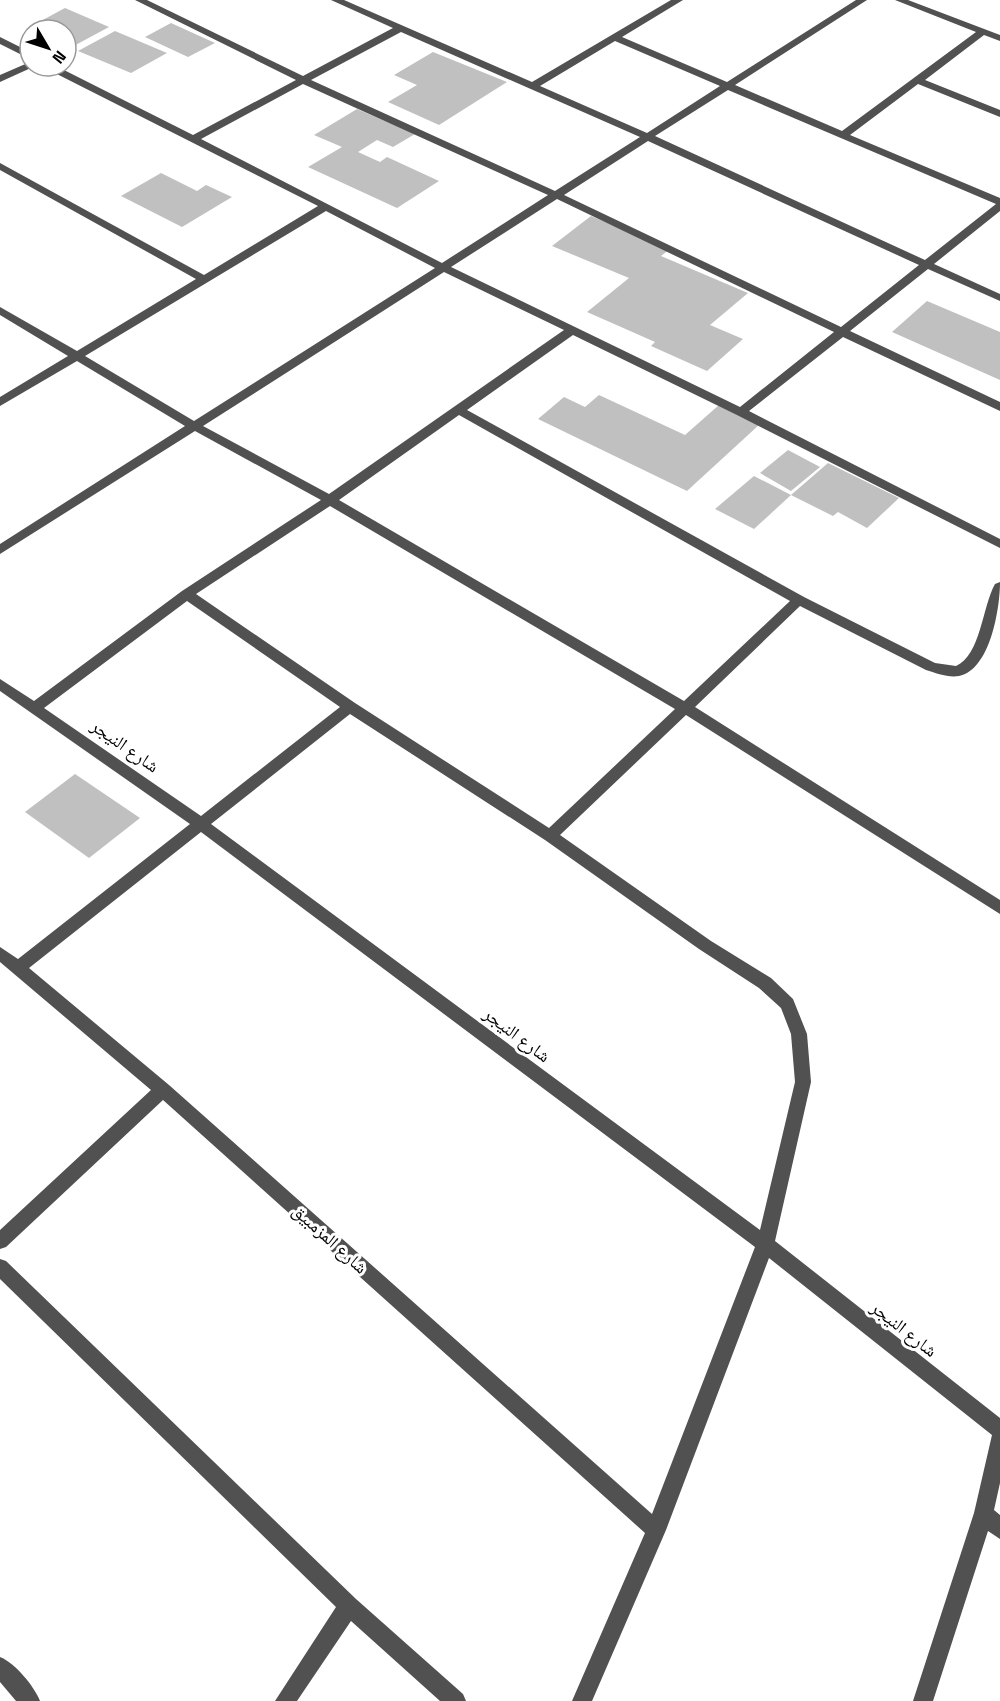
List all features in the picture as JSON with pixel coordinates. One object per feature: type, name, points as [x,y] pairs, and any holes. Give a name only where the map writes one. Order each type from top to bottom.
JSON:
[{"type":"street","points":[[140,0],[305,81],[556,195],[1000,407]]},
{"type":"street","points":[[336,0],[648,137],[1000,298]]},
{"type":"street","points":[[533,86],[678,0]]},
{"type":"street","points":[[0,550],[862,0]]},
{"type":"street","points":[[900,0],[1000,38]]},
{"type":"street","points":[[193,139],[305,81],[399,28]]},
{"type":"street","points":[[842,136],[983,32]]},
{"type":"street","points":[[615,38],[1000,204],[741,412]]},
{"type":"street","points":[[0,40],[18,50]]},
{"type":"street","points":[[0,79],[18,70]]},
{"type":"street","points":[[72,78],[442,267],[741,412],[1000,544]]},
{"type":"street","points":[[919,81],[1000,114]]},
{"type":"street","points":[[0,166],[205,280]]},
{"type":"street","points":[[0,402],[326,206]]},
{"type":"street","points":[[0,310],[194,426],[330,500],[685,708],[1000,908]]},
{"type":"street","points":[[34,707],[187,594],[330,500],[572,330]]},
{"type":"street","points":[[458,410],[799,600],[915,661],[950,672],[961,671],[969,667],[976,655],[1000,587]]},
{"type":"street","points":[[187,594],[350,707],[550,836],[705,945],[765,983],[787,1004],[799,1034],[803,1082],[765,1244],[656,1530],[582,1701]]},
{"type":"street","points":[[550,836],[799,600]]},
{"type":"street","name":"شارع النيجر","points":[[0,684],[201,824],[765,1244],[1000,1430]]},
{"type":"street","points":[[17,968],[350,707]]},
{"type":"street","name":"شارع المزمبيق","points":[[0,953],[163,1090],[656,1530]]},
{"type":"street","points":[[0,1241],[163,1090]]},
{"type":"street","points":[[0,1267],[349,1606],[456,1701]]},
{"type":"street","points":[[923,1701],[984,1513],[1000,1438]]},
{"type":"street","points":[[984,1513],[1000,1529]]},
{"type":"street","points":[[285,1701],[349,1606]]},
{"type":"street","points":[[0,1667],[30,1701]]},
{"type":"building","points":[[65,8],[109,27],[78,44],[78,18],[46,18]]},
{"type":"building","points":[[171,23],[215,43],[188,57],[145,37]]},
{"type":"building","points":[[115,31],[167,53],[131,73],[78,51]]},
{"type":"building","points":[[433,52],[507,82],[439,125],[388,102],[417,85],[394,75]]},
{"type":"building","points":[[357,109],[415,134],[393,147],[377,140],[358,152],[380,162],[387,157],[439,181],[397,208],[308,167],[342,147],[314,135]]},
{"type":"building","points":[[161,173],[197,191],[206,185],[232,197],[182,227],[121,196]]},
{"type":"building","points":[[591,216],[670,249],[661,256],[748,293],[710,325],[743,339],[707,371],[651,346],[655,342],[587,312],[629,278],[552,246]]},
{"type":"building","points":[[927,301],[1000,332],[1000,380],[892,332]]},
{"type":"building","points":[[599,395],[685,435],[719,405],[760,424],[687,491],[538,419],[564,397],[585,407]]},
{"type":"building","points":[[788,450],[820,467],[791,491],[760,473]]},
{"type":"building","points":[[828,463],[899,498],[867,528],[838,512],[833,516],[791,495]]},
{"type":"building","points":[[754,476],[791,495],[754,529],[715,509]]},
{"type":"building","points":[[75,774],[140,818],[89,858],[25,812]]}]
